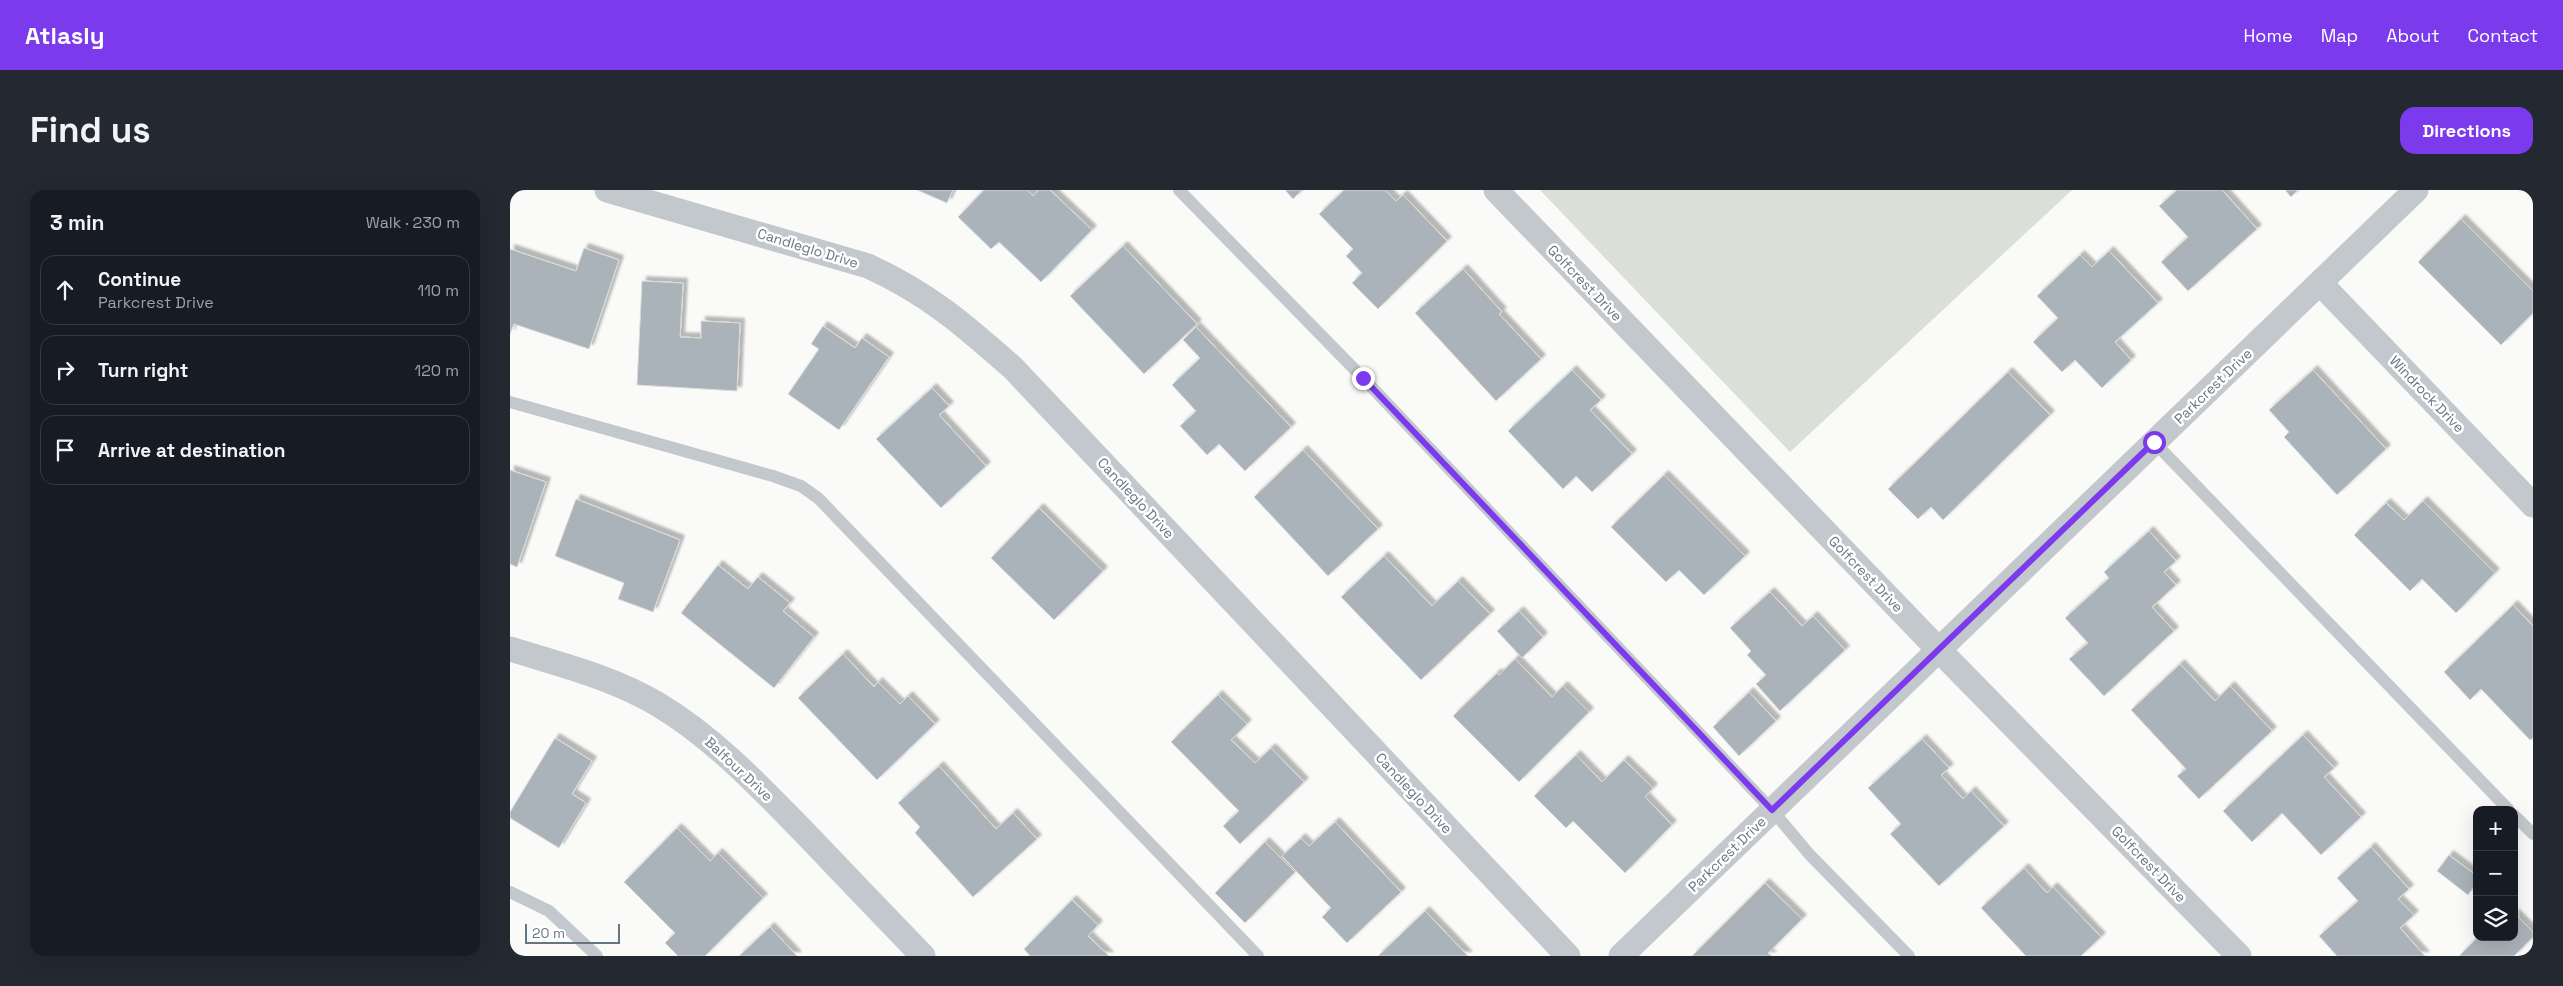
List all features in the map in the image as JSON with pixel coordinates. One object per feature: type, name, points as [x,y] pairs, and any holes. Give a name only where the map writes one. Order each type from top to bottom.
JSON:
[{"type":"street","name":"Candleglo Drive","points":[[607,190],[868,266],[908,286],[960,321],[1013,368],[1568,956]]},
{"type":"street","name":"Golfcrest Drive","points":[[1496,190],[1938,649],[2239,956]]},
{"type":"street","name":"Parkcrest Drive","points":[[1621,956],[2416,190]]},
{"type":"street","name":"Windrock Drive","points":[[2320,283],[2533,505]]},
{"type":"street","name":"Balfour Drive","points":[[510,649],[574,667],[617,684],[658,704],[697,730],[743,769],[922,956]]},
{"type":"lane","points":[[1179,190],[1370,385],[1772,810],[1810,855],[1909,956]]},
{"type":"lane","points":[[510,402],[773,476],[800,486],[818,498],[1258,956]]},
{"type":"lane","points":[[2154,442],[2505,806]]},
{"type":"lane","points":[[2518,819],[2533,834]]},
{"type":"lane","points":[[510,892],[549,911],[597,956]]},
{"type":"shaded area","points":[[1540,190],[2072,190],[1790,452]]},
{"type":"building","points":[[917,190],[953,190],[947,203]]},
{"type":"building","points":[[984,190],[1027,190],[1033,196],[1039,190],[1050,190],[1092,230],[1041,282],[999,242],[991,249],[958,217]]},
{"type":"building","points":[[1285,190],[1302,190],[1293,199]]},
{"type":"building","points":[[1344,190],[1385,190],[1396,201],[1403,195],[1447,241],[1378,309],[1352,283],[1362,273],[1346,256],[1353,249],[1319,214]]},
{"type":"building","points":[[2177,190],[2222,190],[2257,229],[2188,291],[2161,262],[2188,237],[2159,206]]},
{"type":"building","points":[[2285,190],[2298,190],[2291,197]]},
{"type":"building","points":[[2461,219],[2533,291],[2533,313],[2501,345],[2418,262]]},
{"type":"building","points":[[1123,246],[1197,324],[1144,374],[1070,296]]},
{"type":"building","points":[[584,248],[619,260],[589,349],[514,324],[510,334],[510,249],[576,271]]},
{"type":"building","points":[[2109,251],[2158,303],[2115,342],[2131,360],[2102,388],[2075,360],[2062,372],[2033,342],[2058,318],[2037,296],[2080,255],[2092,267]]},
{"type":"building","points":[[1463,269],[1502,312],[1499,314],[1541,359],[1496,401],[1415,313]]},
{"type":"building","points":[[642,281],[683,283],[680,337],[701,338],[701,321],[740,323],[737,391],[637,385]]},
{"type":"building","points":[[823,326],[855,348],[862,338],[889,357],[839,430],[788,394],[819,349],[811,344]]},
{"type":"building","points":[[1196,327],[1291,427],[1245,471],[1219,444],[1207,455],[1180,426],[1196,411],[1172,385],[1200,358],[1183,340]]},
{"type":"building","points":[[1572,370],[1601,400],[1590,410],[1632,454],[1592,492],[1576,476],[1563,489],[1508,431]]},
{"type":"building","points":[[2313,370],[2386,449],[2337,495],[2284,437],[2289,432],[2269,410]]},
{"type":"building","points":[[2008,372],[2050,415],[1943,520],[1931,507],[1918,519],[1888,489]]},
{"type":"building","points":[[932,388],[949,406],[939,415],[986,466],[941,508],[876,439]]},
{"type":"building","points":[[1303,450],[1378,529],[1328,576],[1254,497]]},
{"type":"building","points":[[510,470],[546,482],[517,567],[510,564]]},
{"type":"building","points":[[1664,475],[1745,556],[1704,595],[1679,570],[1666,582],[1611,527]]},
{"type":"building","points":[[576,499],[680,540],[653,612],[618,599],[624,583],[555,556]]},
{"type":"building","points":[[2423,501],[2495,573],[2456,613],[2422,579],[2410,591],[2354,535],[2386,503],[2404,520]]},
{"type":"building","points":[[1039,508],[1103,571],[1054,620],[991,558]]},
{"type":"building","points":[[2149,531],[2176,561],[2164,572],[2176,585],[2152,607],[2174,631],[2104,696],[2069,659],[2088,643],[2065,618],[2109,578],[2104,572]]},
{"type":"building","points":[[1384,556],[1432,606],[1458,581],[1490,614],[1421,680],[1341,597]]},
{"type":"building","points":[[718,565],[748,589],[758,577],[790,603],[783,611],[814,637],[774,688],[681,613]]},
{"type":"building","points":[[1770,592],[1802,626],[1813,616],[1845,650],[1780,711],[1756,684],[1766,675],[1747,655],[1751,651],[1730,628]]},
{"type":"building","points":[[2513,605],[2533,626],[2533,738],[2530,740],[2481,689],[2470,700],[2444,672]]},
{"type":"building","points":[[1519,611],[1543,637],[1522,658],[1497,631]]},
{"type":"building","points":[[843,654],[874,687],[878,682],[900,704],[908,696],[935,724],[877,780],[798,698]]},
{"type":"building","points":[[1515,659],[1552,697],[1563,686],[1589,712],[1519,782],[1453,716],[1497,673],[1499,675]]},
{"type":"building","points":[[2180,664],[2215,701],[2230,686],[2272,731],[2199,799],[2177,776],[2186,769],[2131,710]]},
{"type":"building","points":[[1749,692],[1776,721],[1739,756],[1713,727]]},
{"type":"building","points":[[1218,695],[1247,724],[1231,740],[1255,763],[1271,748],[1304,782],[1240,844],[1223,826],[1239,811],[1171,742]]},
{"type":"building","points":[[2303,735],[2334,768],[2324,777],[2361,817],[2321,855],[2282,813],[2252,842],[2223,811]]},
{"type":"building","points":[[555,738],[592,761],[572,794],[586,803],[559,848],[510,818],[510,812]]},
{"type":"building","points":[[1922,739],[1949,768],[1941,775],[1963,799],[1971,791],[2004,826],[1939,886],[1890,834],[1901,824],[1868,788]]},
{"type":"building","points":[[1576,755],[1602,782],[1624,760],[1653,788],[1645,797],[1672,825],[1625,873],[1573,821],[1566,828],[1534,796]]},
{"type":"building","points":[[939,766],[996,829],[1013,813],[1037,839],[973,897],[915,833],[920,827],[898,803]]},
{"type":"building","points":[[1335,822],[1401,892],[1347,943],[1322,917],[1331,908],[1282,856],[1301,838],[1309,846]]},
{"type":"building","points":[[677,828],[710,861],[718,853],[763,898],[705,956],[678,956],[665,943],[675,933],[624,882]]},
{"type":"building","points":[[1265,842],[1295,872],[1245,923],[1215,893]]},
{"type":"building","points":[[2371,847],[2409,889],[2398,899],[2414,915],[2400,928],[2425,956],[2337,956],[2319,936],[2358,901],[2337,878]]},
{"type":"building","points":[[2449,855],[2473,873],[2473,888],[2468,895],[2437,871]]},
{"type":"building","points":[[2024,868],[2047,893],[2053,887],[2101,937],[2081,956],[2026,956],[1981,908]]},
{"type":"building","points":[[1765,883],[1802,919],[1768,953],[1772,956],[1692,956]]},
{"type":"building","points":[[1072,900],[1098,925],[1088,936],[1109,956],[1030,956],[1024,949]]},
{"type":"building","points":[[1425,911],[1468,956],[1378,956]]},
{"type":"building","points":[[2518,917],[2533,932],[2533,937],[2514,956],[2459,956],[2474,941],[2518,941]]},
{"type":"building","points":[[770,927],[797,956],[739,956]]},
{"type":"route","points":[[1363,378],[1772,810],[2154,442]]}]
